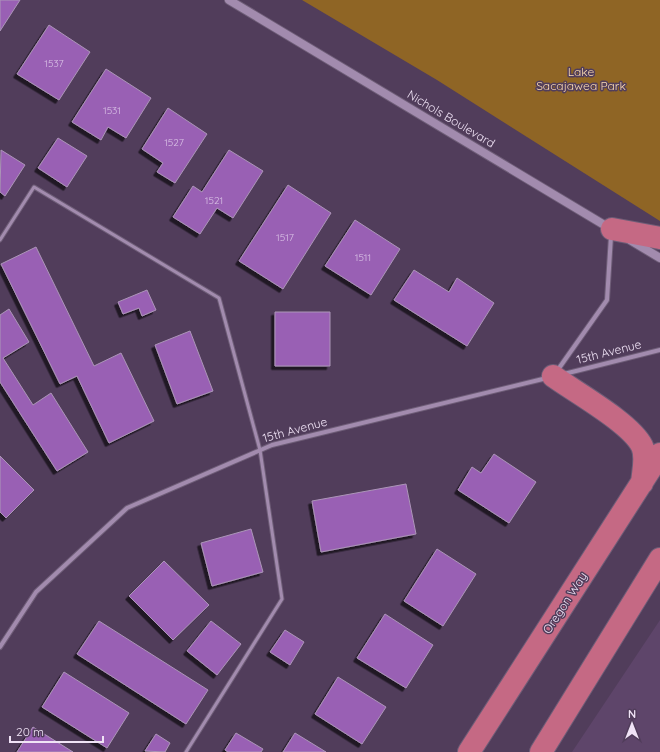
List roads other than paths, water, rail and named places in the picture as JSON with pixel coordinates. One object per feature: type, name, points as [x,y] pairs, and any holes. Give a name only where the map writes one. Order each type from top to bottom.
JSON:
[{"type":"main road","name":"Nichols Boulevard","points":[[229,0],[660,258]]},
{"type":"main road","points":[[612,229],[660,238]]},
{"type":"main road","points":[[553,376],[625,426],[642,446],[644,462],[642,483]]},
{"type":"main road","name":"Oregon Way","points":[[469,752],[660,454]]},
{"type":"main road","points":[[541,752],[660,559]]},
{"type":"street","points":[[553,376],[607,300],[612,229]]},
{"type":"street","name":"15th Avenue","points":[[0,647],[36,592],[127,508],[272,445],[660,350]]},
{"type":"lane","points":[[0,240],[34,187],[218,298],[260,450],[282,599],[186,752]]},
{"type":"park label","name":"Lake Sacajawea Park","points":[[581,79]]}]
